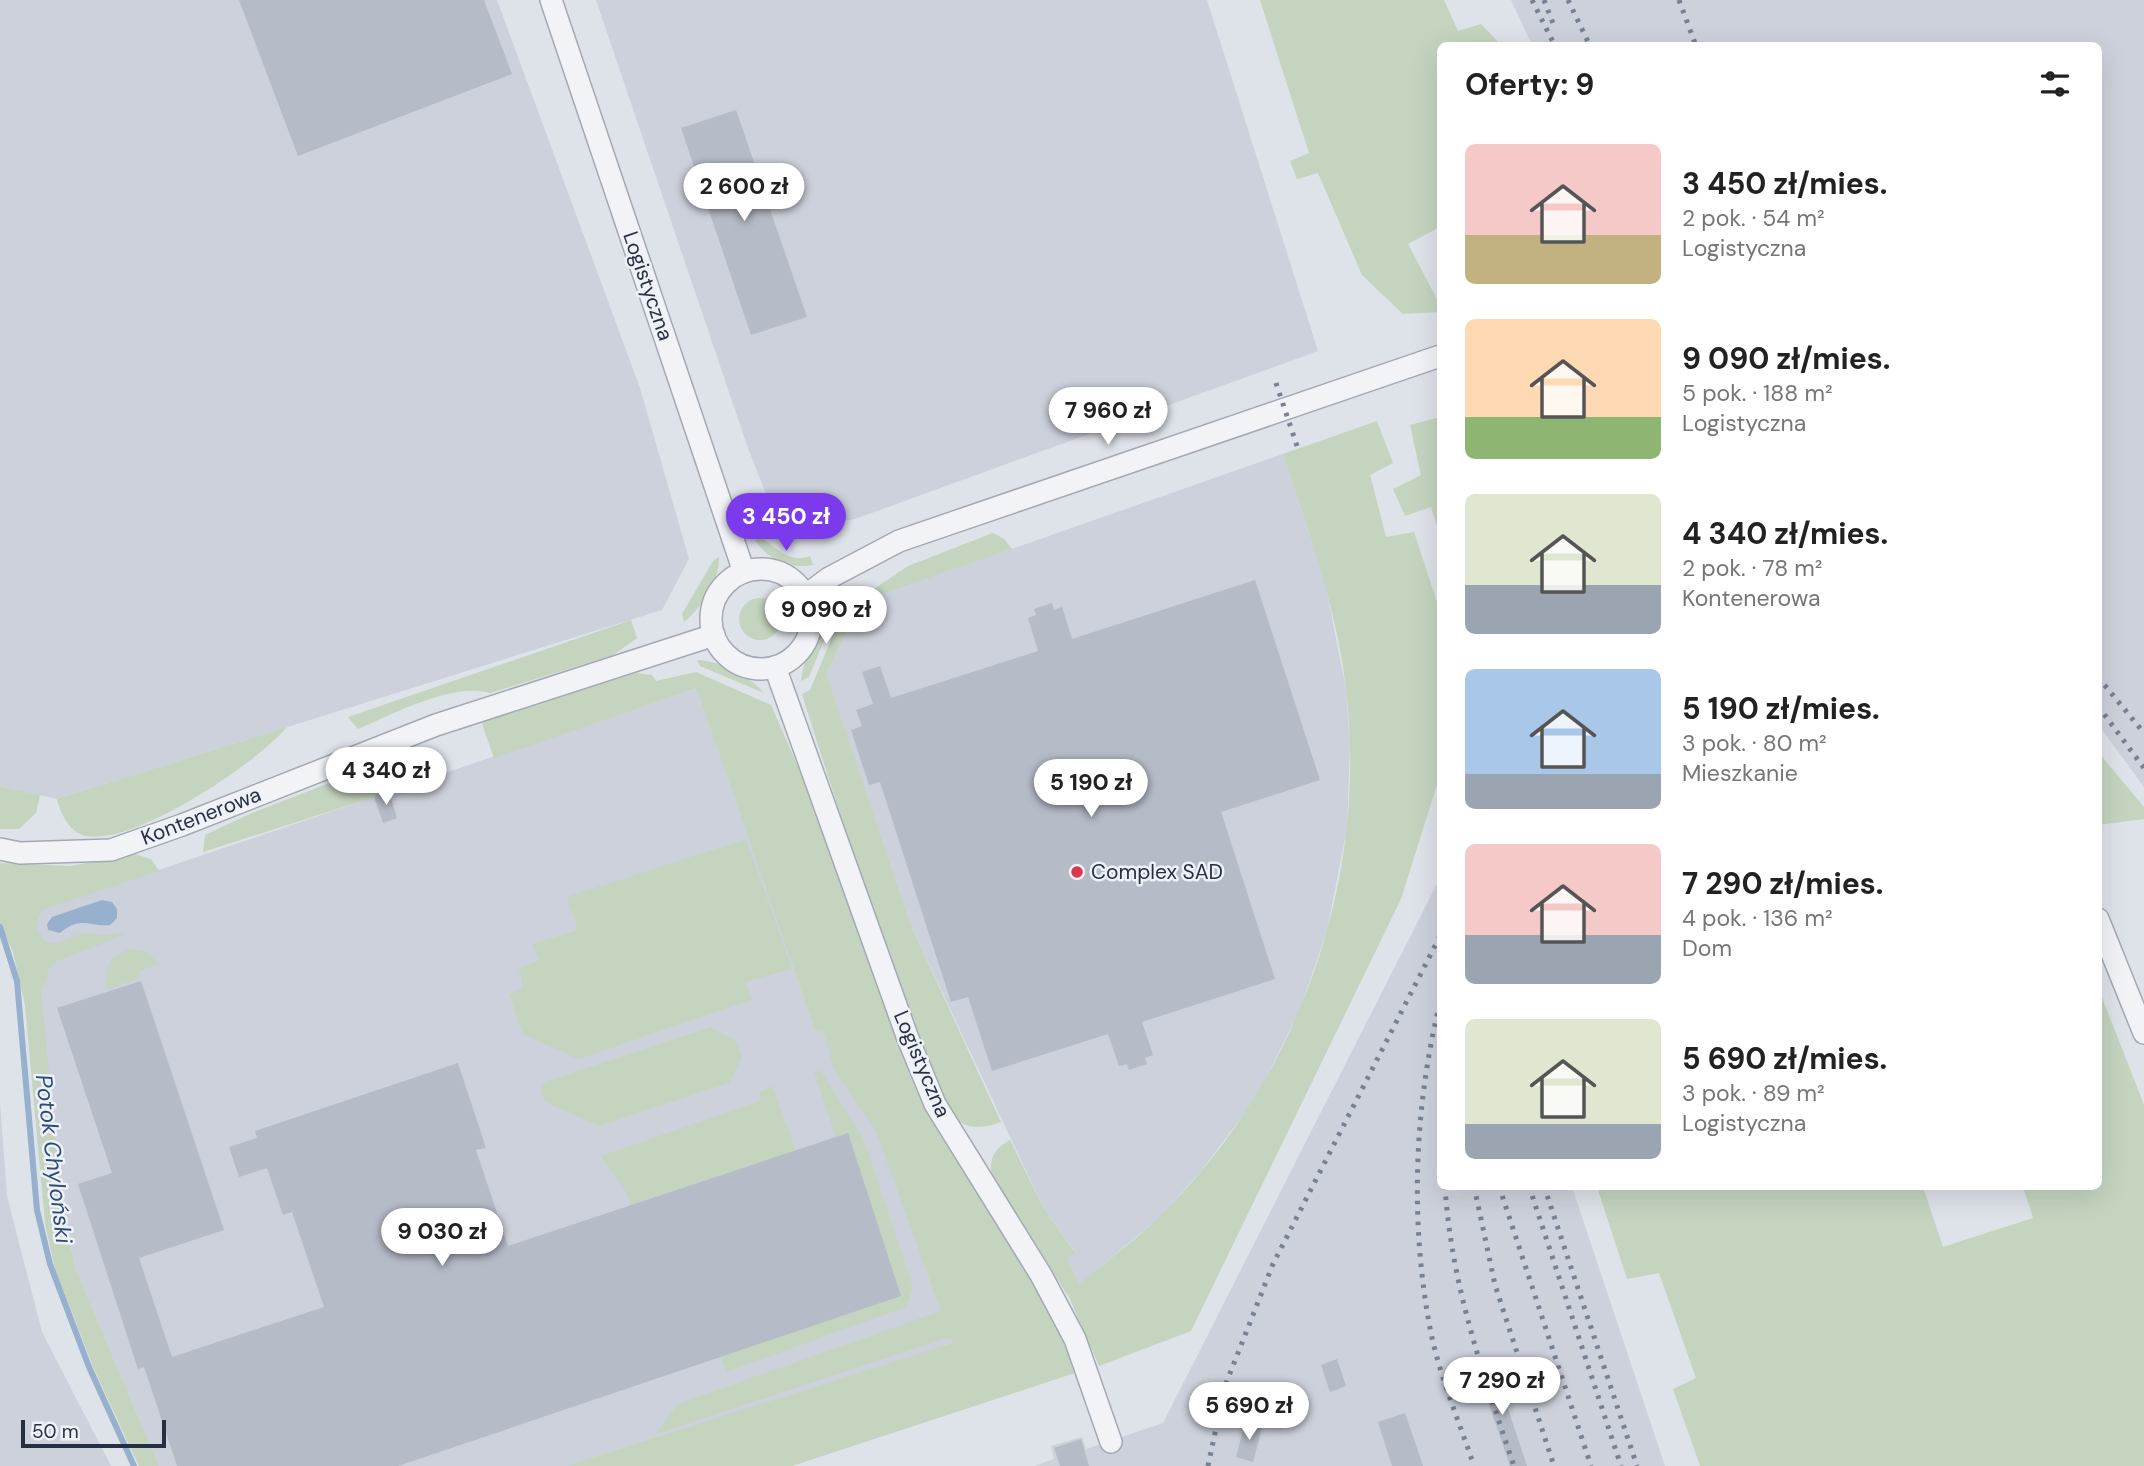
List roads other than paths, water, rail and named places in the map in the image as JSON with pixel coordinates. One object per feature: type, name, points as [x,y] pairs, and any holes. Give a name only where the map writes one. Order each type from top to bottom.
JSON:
[{"type":"street","name":"Logistyczna","points":[[551,0],[744,572]]},
{"type":"street","points":[[805,596],[829,578],[899,541],[1437,357]]},
{"type":"street","points":[[776,571],[798,585],[805,596],[810,608],[809,634],[795,655],[775,667],[760,668],[735,661],[725,653],[714,635],[712,617],[719,593],[727,583],[744,572],[776,571]]},
{"type":"street","name":"Kontenerowa","points":[[0,849],[19,853],[111,850],[436,725],[714,635]]},
{"type":"street","name":"Logistyczna","points":[[775,667],[907,1036],[935,1104],[1041,1275],[1075,1339],[1111,1441]]},
{"type":"street","points":[[2102,929],[2144,1033]]},
{"type":"water","points":[[102,900],[112,902],[117,909],[117,918],[110,925],[80,923],[60,933],[48,930],[47,924],[52,917]]},
{"type":"waterway","name":"Potok Chyloński","points":[[0,927],[17,981],[37,1210],[50,1264],[89,1367],[134,1466]]},
{"type":"railway","points":[[1532,0],[1553,42]]},
{"type":"railway","points":[[1544,0],[1554,26]]},
{"type":"railway","points":[[1568,0],[1588,42]]},
{"type":"railway","points":[[1679,0],[1695,42]]},
{"type":"railway","points":[[1276,383],[1297,446]]},
{"type":"railway","points":[[2102,682],[2144,733]]},
{"type":"railway","points":[[2102,711],[2144,768]]},
{"type":"railway","points":[[1208,1466],[1225,1386],[1273,1264],[1437,942]]},
{"type":"railway","points":[[1437,1016],[1420,1124],[1419,1247],[1434,1346],[1474,1466]]},
{"type":"railway","points":[[1445,1190],[1448,1222],[1461,1293],[1480,1363],[1514,1466]]},
{"type":"railway","points":[[1475,1190],[1495,1285],[1554,1466]]},
{"type":"railway","points":[[1500,1190],[1591,1466]]},
{"type":"railway","points":[[1530,1190],[1621,1466]]},
{"type":"railway","points":[[1545,1190],[1637,1466]]},
{"type":"place","name":"Complex SAD","points":[[1077,872]]}]
